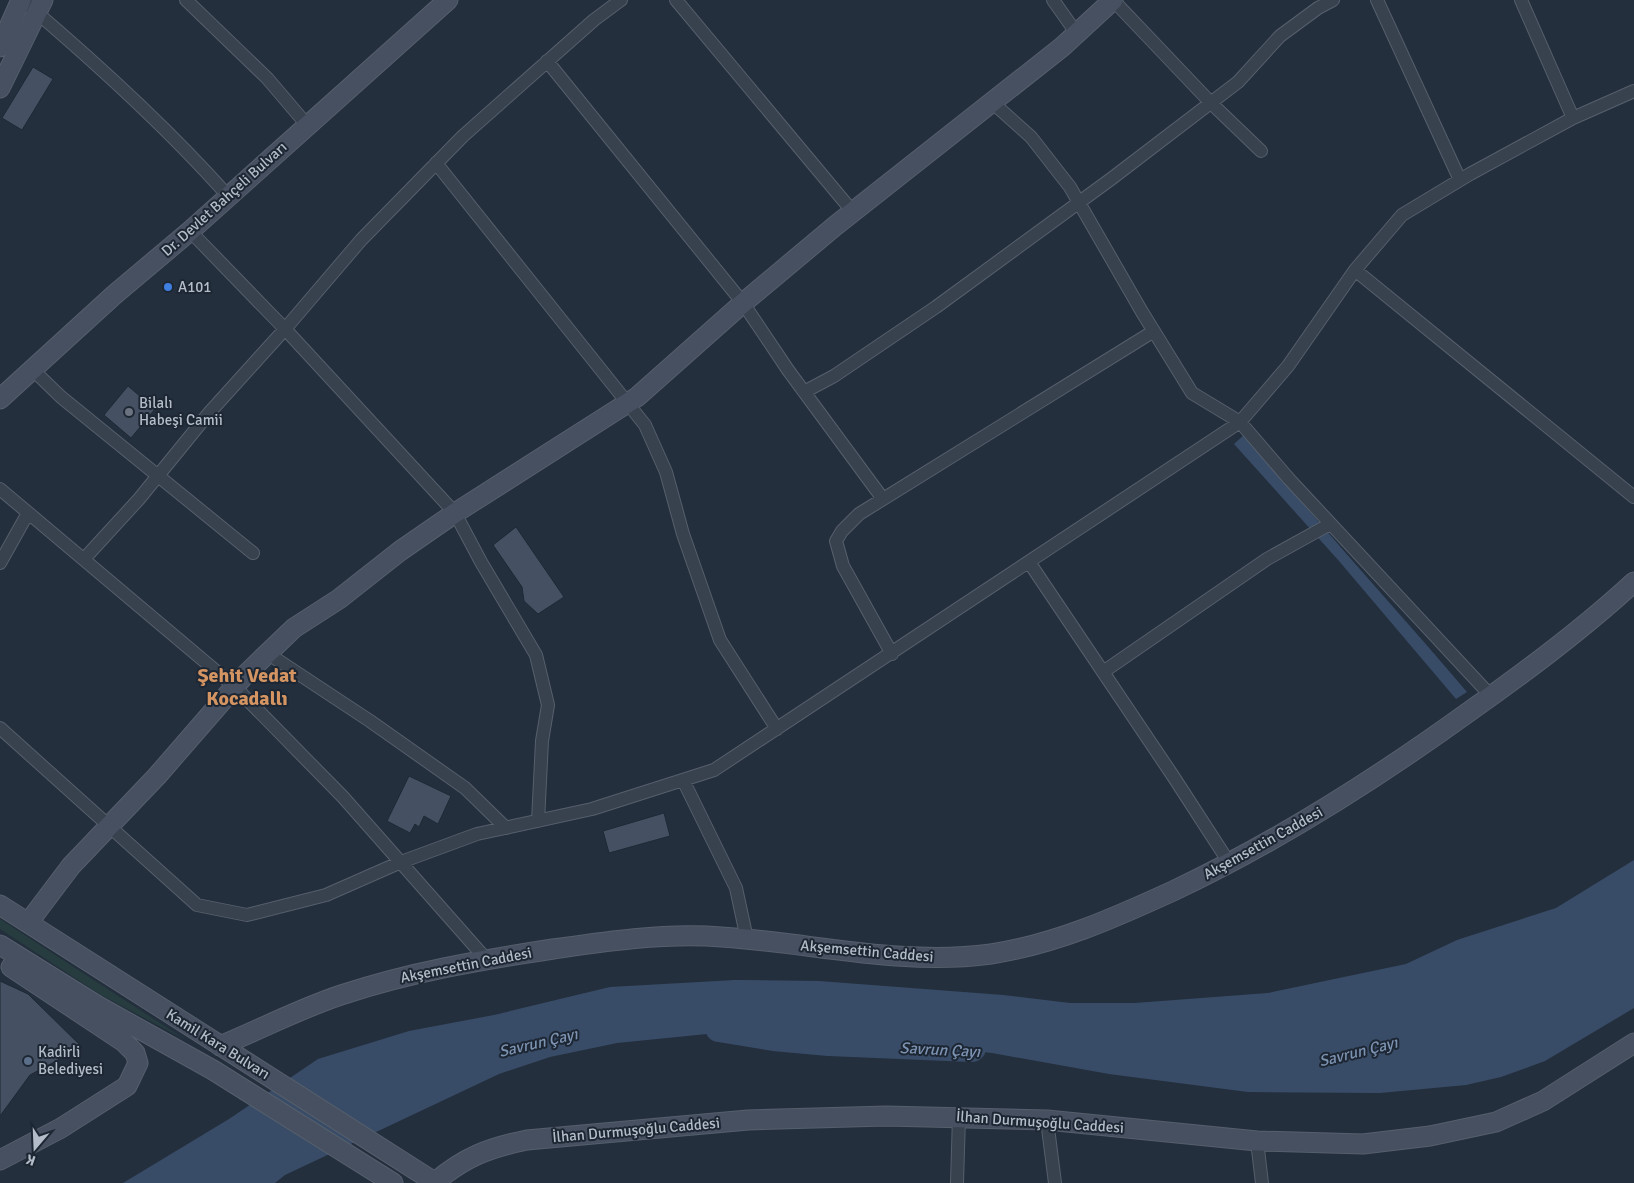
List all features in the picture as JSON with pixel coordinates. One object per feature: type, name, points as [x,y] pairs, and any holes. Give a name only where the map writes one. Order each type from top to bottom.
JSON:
[{"type":"street","points":[[0,47],[21,0],[40,6],[87,57],[194,159],[228,196]]},
{"type":"street","points":[[186,0],[267,78],[308,125]]},
{"type":"street","name":"Dr. Devlet Bahçeli Bulvarı","points":[[0,399],[448,0]]},
{"type":"street","points":[[84,559],[361,240],[462,136],[594,20],[621,0]]},
{"type":"street","points":[[676,0],[853,212]]},
{"type":"street","points":[[1053,0],[1077,34]]},
{"type":"street","points":[[28,923],[71,866],[157,776],[235,687],[294,628],[339,599],[400,551],[455,513],[627,404],[743,303],[853,212],[993,103],[1077,34],[1113,0],[1211,104],[1261,151]]},
{"type":"street","points":[[804,392],[834,376],[936,306],[1211,104],[1238,82],[1280,36],[1318,8],[1333,0]]},
{"type":"street","points":[[1378,0],[1460,180]]},
{"type":"street","points":[[1521,0],[1573,118]]},
{"type":"street","points":[[0,88],[40,6]]},
{"type":"street","points":[[547,61],[743,303],[804,392],[883,499]]},
{"type":"street","points":[[0,728],[197,905],[247,914],[326,895],[401,862],[477,834],[592,809],[714,770],[1240,422],[1288,366],[1355,270],[1402,215],[1460,180],[1573,118],[1634,91]]},
{"type":"street","points":[[993,103],[1031,137],[1070,187],[1192,393],[1240,422],[1288,480],[1491,696]]},
{"type":"street","points":[[436,163],[645,425],[666,472],[683,534],[720,640],[778,729]]},
{"type":"street","points":[[190,231],[285,329],[455,513],[480,562],[536,655],[548,705],[542,741],[538,821]]},
{"type":"street","points":[[1355,270],[1634,497]]},
{"type":"street","points":[[892,654],[843,566],[836,542],[842,531],[859,514],[1154,331]]},
{"type":"street","points":[[32,369],[61,397],[252,553]]},
{"type":"street","points":[[0,489],[235,687],[343,797],[486,960]]},
{"type":"street","points":[[0,563],[28,513]]},
{"type":"street","points":[[1103,672],[1267,559],[1330,524]]},
{"type":"street","points":[[1029,562],[1230,864]]},
{"type":"street","name":"Akşemsettin Caddesi","points":[[226,1050],[279,1018],[348,993],[424,971],[486,960],[643,938],[704,936],[747,939],[846,953],[950,958],[989,954],[1027,947],[1077,933],[1230,864],[1334,804],[1416,750],[1491,696],[1585,626],[1634,582]]},
{"type":"street","points":[[267,653],[370,721],[466,788],[506,828]]},
{"type":"street","points":[[683,780],[736,888],[747,939]]},
{"type":"street","name":"Kamil Kara Bulvarı","points":[[0,905],[430,1179]]},
{"type":"street","name":"Kamil Kara Bulvarı","points":[[0,945],[90,1001],[213,1070],[393,1183]]},
{"type":"street","points":[[0,960],[124,1042],[135,1053],[138,1063],[127,1086],[62,1128],[0,1160]]},
{"type":"street","name":"İlhan Durmuşoğlu Caddesi","points":[[430,1179],[488,1149],[526,1140],[793,1118],[959,1116],[1047,1120],[1257,1141],[1363,1144],[1430,1136],[1496,1122],[1543,1101],[1634,1043]]},
{"type":"street","points":[[957,1183],[959,1116]]},
{"type":"street","points":[[1047,1120],[1055,1183]]},
{"type":"street","points":[[1257,1141],[1262,1183]]},
{"type":"green space","points":[[0,919],[186,1040],[101,995],[0,929]]},
{"type":"water","points":[[1245,434],[1467,692],[1456,699],[1339,561],[1234,444]]},
{"type":"water","points":[[1634,860],[1634,1008],[1545,1061],[1501,1077],[1466,1085],[1380,1093],[1248,1092],[1109,1074],[992,1053],[858,1038],[781,1033],[707,1034],[617,1043],[550,1057],[499,1074],[285,1175],[275,1183],[123,1183],[229,1119],[318,1059],[409,1031],[494,1015],[610,987],[735,980],[819,981],[1003,995],[1070,1003],[1135,1003],[1268,993],[1406,964],[1457,940],[1556,908]]},
{"type":"building","points":[[33,67],[53,79],[22,130],[2,118]]},
{"type":"building","name":"Bilalı Habeşi Camii","points":[[128,386],[155,409],[131,438],[104,415]]},
{"type":"building","points":[[516,527],[564,597],[538,614],[524,601],[522,587],[493,545]]},
{"type":"building","points":[[409,776],[451,796],[438,824],[424,816],[419,827],[415,824],[410,833],[387,821]]},
{"type":"building","points":[[664,813],[670,836],[609,853],[603,831]]},
{"type":"building","name":"Kadirli Belediyesi","points":[[0,981],[28,994],[82,1047],[30,1075],[0,1116]]},
{"type":"waterway","name":"Savrun Çayı","points":[[719,1028],[774,1037],[829,1042],[972,1048]]},
{"type":"place","name":"A101","points":[[168,287]]},
{"type":"place","name":"Bilalı Habeşi Camii","points":[[129,412]]},
{"type":"place","name":"Kadirli Belediyesi","points":[[28,1061]]},
{"type":"district","name":"Şehit Vedat Kocadallı","points":[[247,686]]}]
